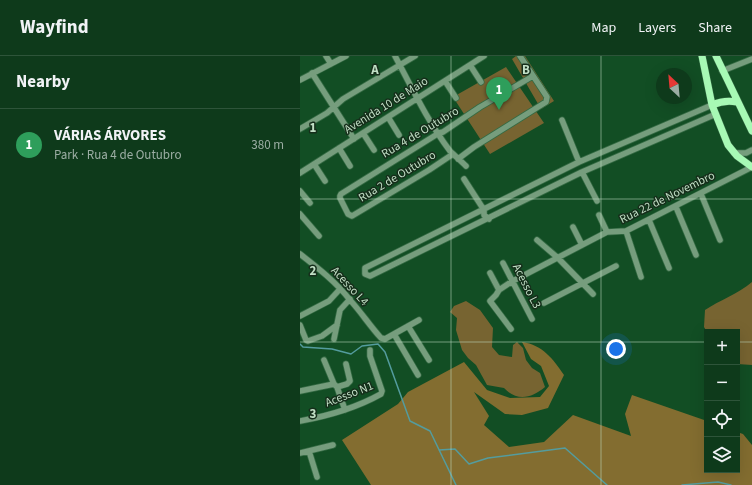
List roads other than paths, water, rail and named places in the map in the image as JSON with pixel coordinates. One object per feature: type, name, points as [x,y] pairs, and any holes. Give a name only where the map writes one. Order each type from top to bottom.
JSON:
[{"type":"main road","points":[[702,56],[712,105],[728,145],[734,153],[752,167]]},
{"type":"main road","points":[[716,56],[752,131]]},
{"type":"main road","points":[[712,105],[730,100],[737,102]]},
{"type":"street","points":[[326,56],[331,64]]},
{"type":"street","points":[[300,80],[346,56]]},
{"type":"street","points":[[395,56],[417,99],[454,154],[466,166]]},
{"type":"street","points":[[300,129],[327,114],[343,99],[415,56]]},
{"type":"street","name":"Avenida 10 de Maio","points":[[300,173],[484,56]]},
{"type":"street","points":[[458,159],[474,147],[547,101],[547,97],[520,56]]},
{"type":"street","points":[[722,71],[752,59]]},
{"type":"street","points":[[470,65],[481,82]]},
{"type":"street","points":[[312,73],[354,139]]},
{"type":"street","name":"Rua 4 de Outubro","points":[[350,216],[340,198],[340,195],[439,133],[443,132],[480,107],[533,76]]},
{"type":"street","points":[[445,81],[456,98]]},
{"type":"street","points":[[712,105],[579,162],[365,268],[365,274],[370,276],[582,172],[716,114]]},
{"type":"street","points":[[388,117],[400,135]]},
{"type":"street","points":[[562,120],[579,162],[577,169],[582,172],[597,201]]},
{"type":"street","points":[[363,133],[374,150]]},
{"type":"street","points":[[339,148],[350,166]]},
{"type":"street","points":[[734,153],[746,153],[752,150]]},
{"type":"street","name":"Rua 2 de Outubro","points":[[350,216],[355,215],[454,154]]},
{"type":"street","points":[[314,164],[325,182]]},
{"type":"street","name":"Rua 22 de Novembro","points":[[511,329],[491,302],[499,290],[511,282],[607,232],[626,231],[676,207],[752,167]]},
{"type":"street","points":[[464,179],[486,209]]},
{"type":"street","points":[[300,191],[310,203]]},
{"type":"street","points":[[701,194],[720,240]]},
{"type":"street","points":[[676,207],[696,255]]},
{"type":"street","points":[[486,209],[484,216],[490,218]]},
{"type":"street","points":[[300,214],[319,236]]},
{"type":"street","points":[[599,216],[607,232]]},
{"type":"street","points":[[649,220],[669,268]]},
{"type":"street","points":[[573,227],[582,245]]},
{"type":"street","points":[[626,231],[641,277]]},
{"type":"street","points":[[537,240],[558,258],[593,294]]},
{"type":"street","name":"Acesso L4","points":[[300,254],[328,276],[350,299],[380,338],[385,339],[394,334]]},
{"type":"street","name":"Acesso L3","points":[[503,263],[511,282],[532,319]]},
{"type":"street","points":[[544,303],[616,266]]},
{"type":"street","points":[[490,273],[499,290]]},
{"type":"street","points":[[300,316],[329,301],[340,289]]},
{"type":"street","points":[[334,339],[340,310],[350,299]]},
{"type":"street","points":[[418,375],[394,334],[419,320]]},
{"type":"street","points":[[300,325],[307,341],[322,336],[337,325]]},
{"type":"street","points":[[408,326],[429,360]]},
{"type":"street","name":"Acesso N1","points":[[300,421],[318,418],[345,410],[382,393],[370,356],[370,350]]},
{"type":"street","points":[[324,360],[345,410]]},
{"type":"street","points":[[300,391],[347,384],[350,381],[346,364]]},
{"type":"street","points":[[300,453],[333,445]]},
{"type":"street","points":[[309,451],[317,476]]},
{"type":"waterway","points":[[300,344],[303,347],[332,349],[351,354],[362,346],[378,344],[385,352],[410,421],[430,431],[456,485]]},
{"type":"waterway","points":[[439,450],[455,449],[469,464],[488,458],[565,448],[607,485]]},
{"type":"waterway","points":[[682,485],[718,482],[731,485]]},
{"type":"place","name":"VÁRIAS ÁRVORES","points":[[499,110]]}]
